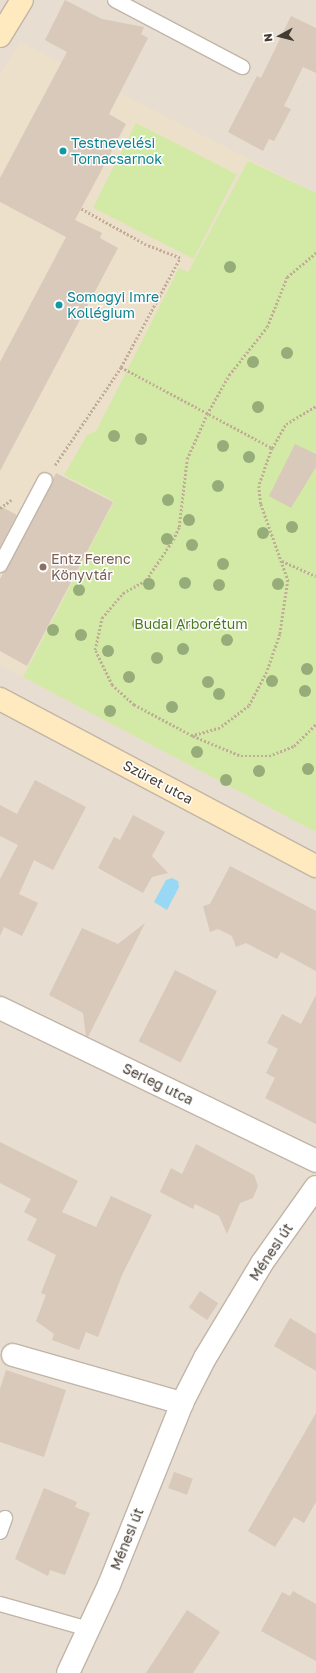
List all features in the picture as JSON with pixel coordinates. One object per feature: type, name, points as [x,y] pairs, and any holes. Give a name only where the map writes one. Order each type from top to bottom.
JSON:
[{"type":"street","points":[[0,36],[22,0]]},
{"type":"street","name":"Szüret utca","points":[[0,698],[316,866]]},
{"type":"street","name":"Serleg utca","points":[[0,1008],[316,1161]]},
{"type":"street","name":"Ménesi út","points":[[68,1673],[89,1629],[182,1403],[262,1263],[316,1187]]},
{"type":"street","points":[[6,1356],[182,1403]]},
{"type":"lane","points":[[115,0],[242,67]]},
{"type":"lane","points":[[0,565],[45,480]]},
{"type":"lane","points":[[0,1532],[5,1518]]},
{"type":"lane","points":[[0,1604],[89,1629]]},
{"type":"path","points":[[45,480],[121,367],[180,258],[146,245],[81,209]]},
{"type":"path","points":[[316,253],[287,277],[267,327],[229,375],[207,414],[187,458],[179,527],[173,540],[146,580],[123,593],[102,618],[95,650],[112,685],[134,705],[192,736],[242,756],[269,756],[294,746],[316,724]]},
{"type":"path","points":[[121,367],[272,448]]},
{"type":"path","points":[[192,736],[239,717],[260,687],[287,604],[288,580],[261,504],[259,486],[272,448],[286,424],[316,406]]},
{"type":"path","points":[[281,561],[316,576]]},
{"type":"shaded area","points":[[0,0],[316,0],[316,1673],[0,1673]]},
{"type":"shaded area","name":"Budai Arborétum","points":[[20,42],[316,193],[316,832],[0,665],[0,74]]},
{"type":"green space","points":[[136,123],[237,174],[194,259],[93,208]]},
{"type":"green space","name":"Budai Arborétum","points":[[248,161],[316,193],[316,832],[23,677],[114,501],[64,475],[87,435],[96,431],[179,268],[188,272]]},
{"type":"water","points":[[172,878],[178,881],[179,887],[167,910],[154,902],[166,880]]},
{"type":"building","points":[[65,0],[102,19],[144,27],[141,34],[148,38],[109,114],[126,124],[75,220],[102,233],[100,238],[118,248],[0,471],[0,362],[66,237],[0,202],[0,178],[67,52],[45,40]]},
{"type":"building","points":[[291,16],[316,28],[316,73],[303,67],[284,106],[291,109],[274,141],[269,139],[263,151],[228,132],[257,76],[261,78]]},
{"type":"building","points":[[295,444],[316,454],[316,467],[291,508],[269,496]]},
{"type":"building","name":"Entz Ferenc Könyvtár","points":[[56,473],[113,502],[27,666],[0,651],[0,579]]},
{"type":"building","points":[[0,506],[17,515],[0,547]]},
{"type":"building","points":[[35,780],[86,807],[53,870],[34,860],[19,894],[38,903],[22,936],[4,927],[0,936],[0,879],[18,845],[0,836],[0,805],[17,814]]},
{"type":"building","points":[[133,815],[165,832],[152,856],[168,873],[152,877],[143,893],[98,868],[114,837],[120,840]]},
{"type":"building","points":[[230,866],[316,911],[316,971],[281,952],[277,959],[246,943],[236,947],[232,936],[218,929],[210,932],[203,906],[210,904]]},
{"type":"building","points":[[145,923],[88,1037],[86,1036],[83,1013],[49,995],[82,928],[118,944]]},
{"type":"building","points":[[175,970],[217,991],[181,1063],[139,1041]]},
{"type":"building","points":[[316,995],[316,1124],[265,1098],[275,1078],[266,1073],[278,1049],[267,1043],[282,1014],[301,1024]]},
{"type":"building","points":[[0,1142],[78,1181],[62,1212],[96,1227],[111,1196],[152,1215],[122,1275],[98,1337],[86,1332],[79,1350],[52,1340],[54,1334],[36,1321],[46,1295],[41,1293],[56,1255],[27,1240],[37,1219],[24,1212],[31,1199],[0,1183]]},
{"type":"building","points":[[196,1144],[254,1175],[258,1186],[253,1198],[240,1203],[227,1234],[219,1216],[195,1204],[193,1209],[160,1192],[171,1168],[182,1174]]},
{"type":"building","points":[[200,1291],[218,1303],[207,1320],[189,1308]]},
{"type":"building","points":[[290,1318],[316,1334],[316,1371],[274,1346]]},
{"type":"building","points":[[6,1370],[66,1390],[44,1457],[0,1442],[0,1389]]},
{"type":"building","points":[[316,1413],[316,1502],[304,1523],[294,1517],[275,1547],[248,1531]]},
{"type":"building","points":[[174,1472],[193,1479],[187,1495],[168,1488]]},
{"type":"building","points":[[44,1488],[77,1502],[75,1507],[90,1513],[65,1575],[50,1570],[48,1576],[15,1559]]},
{"type":"building","points":[[293,1591],[316,1604],[316,1661],[261,1631],[282,1592],[290,1596]]},
{"type":"building","points":[[187,1610],[220,1632],[193,1673],[146,1673]]},
{"type":"place","name":"Testnevelési Tornacsarnok","points":[[63,151]]},
{"type":"place","name":"Somogyi Imre Kollégium","points":[[59,305]]},
{"type":"place","name":"Entz Ferenc Könyvtár","points":[[43,567]]}]
